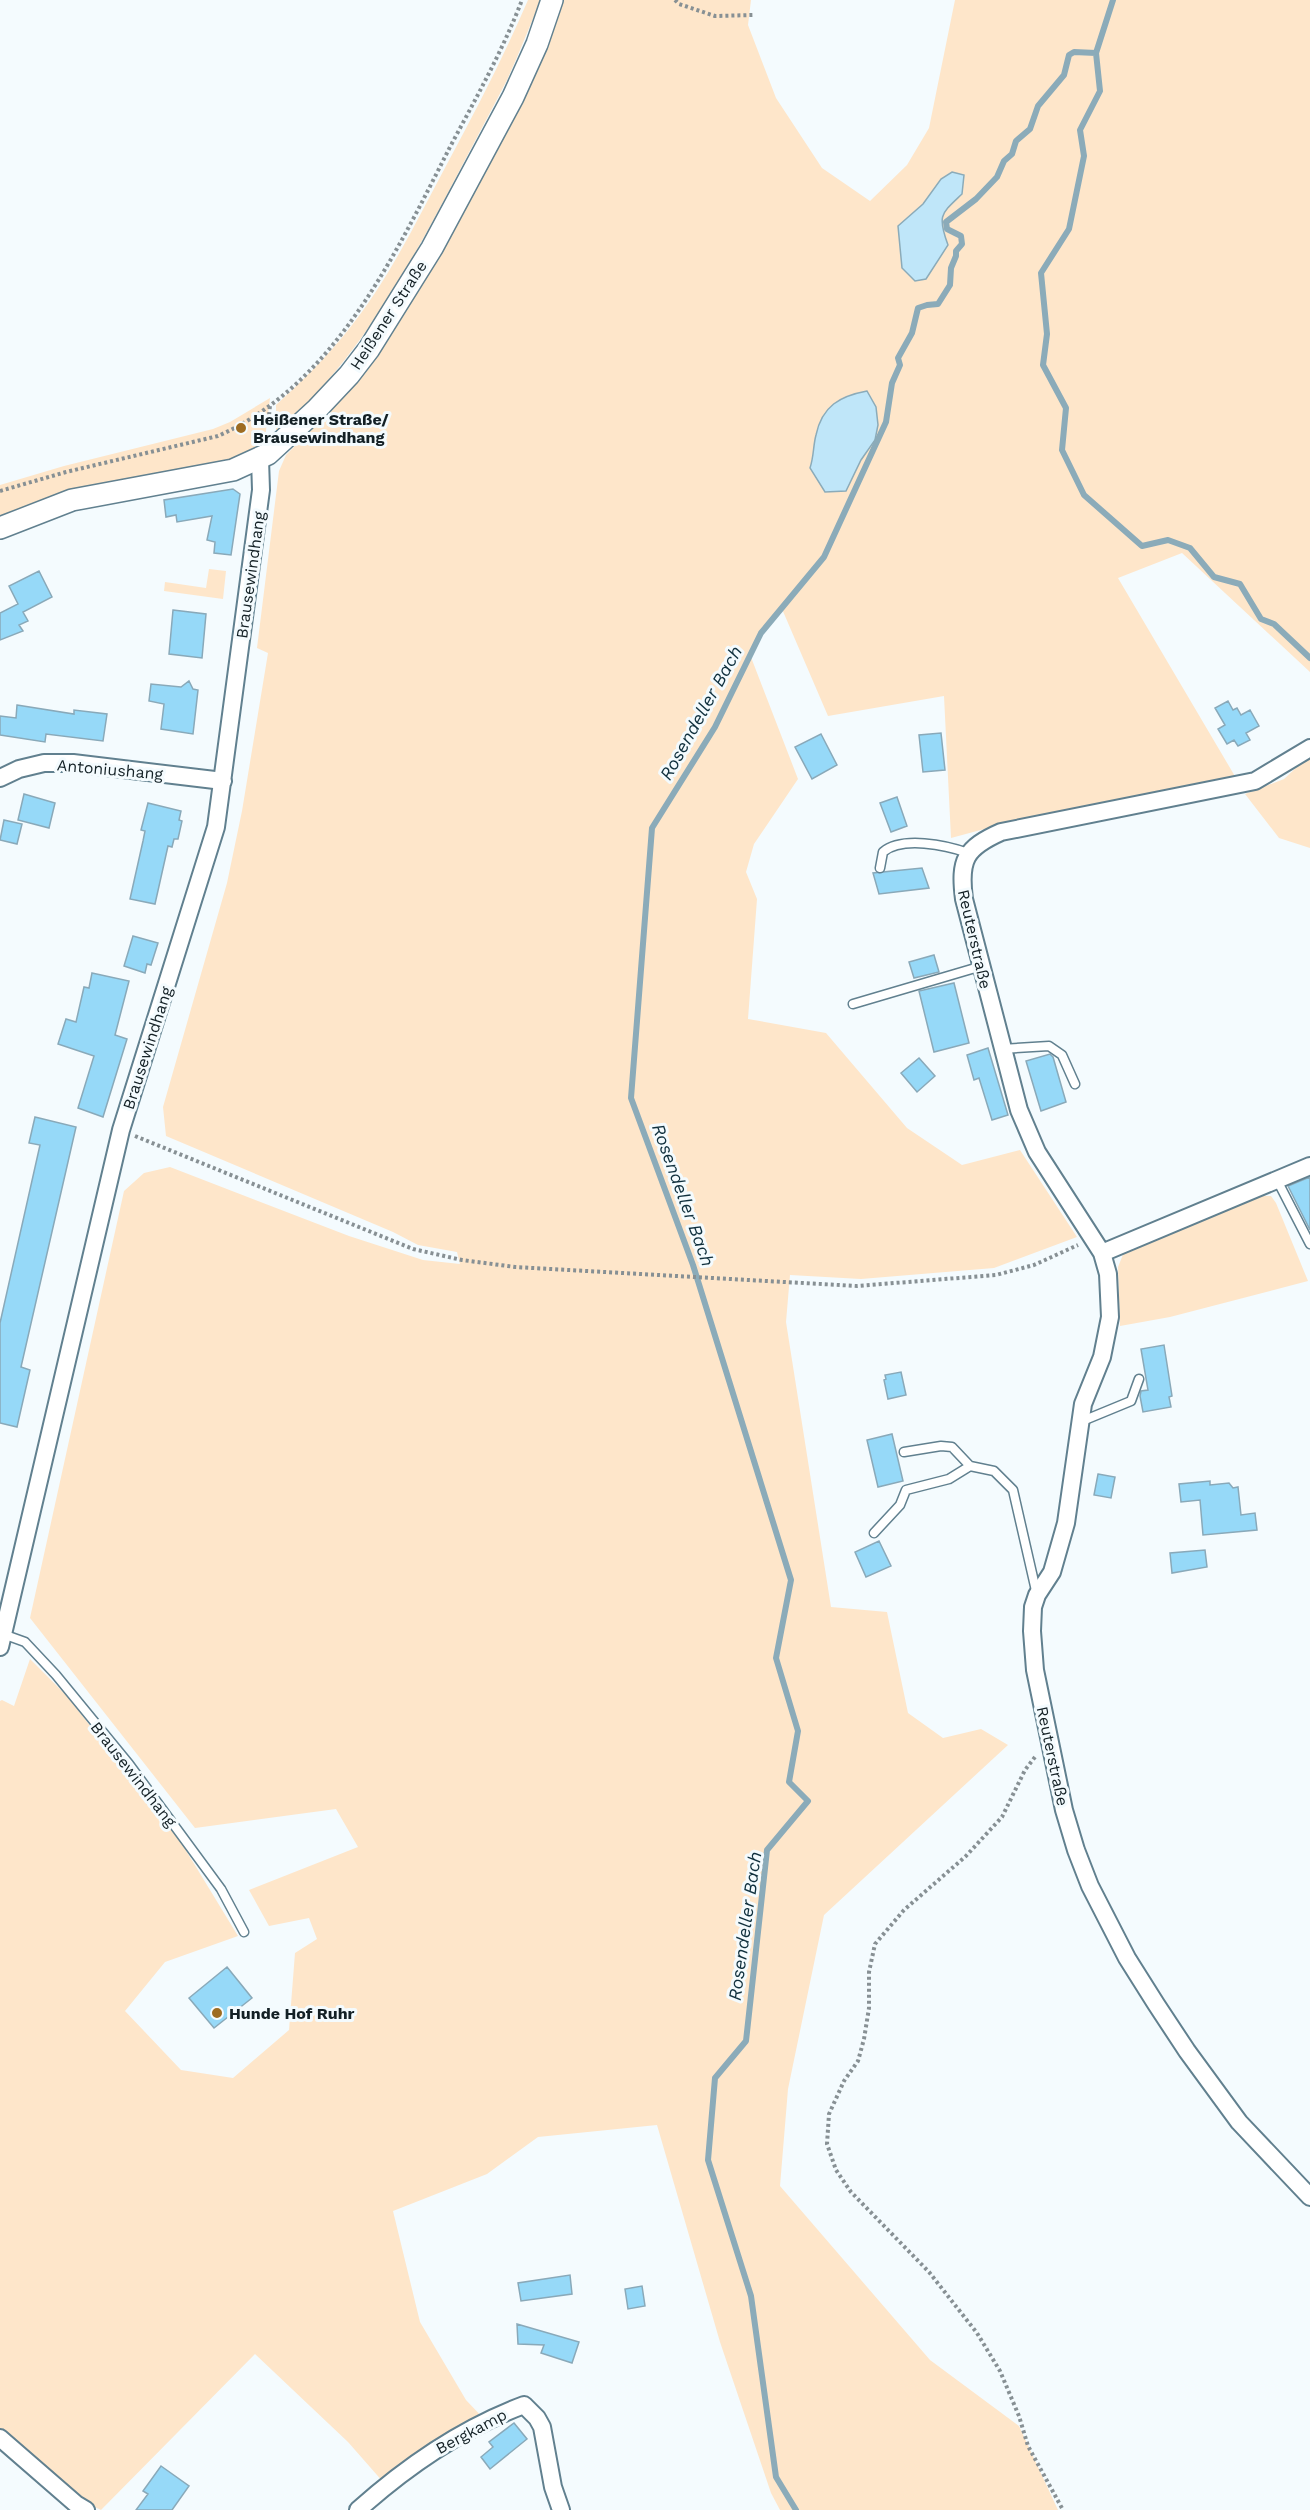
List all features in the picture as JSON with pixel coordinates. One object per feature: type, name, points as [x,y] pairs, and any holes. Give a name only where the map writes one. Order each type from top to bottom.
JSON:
[{"type":"street","name":"Heißener Straße","points":[[0,528],[72,500],[233,470],[260,459],[317,409],[349,375],[369,349],[432,248],[513,97],[537,44],[552,0]]},
{"type":"street","name":"Brausewindhang","points":[[1,1638],[121,1130],[216,827],[261,490],[260,459]]},
{"type":"street","points":[[968,853],[977,844],[1001,832],[1255,781],[1310,748]]},
{"type":"street","name":"Antoniushang","points":[[0,778],[19,769],[44,763],[73,763],[223,781]]},
{"type":"street","name":"Reuterstraße","points":[[968,853],[962,865],[964,899],[1019,1110],[1037,1152],[1102,1253],[1108,1274],[1110,1317],[1102,1357],[1083,1404],[1066,1523],[1052,1572],[1037,1595],[1033,1607],[1035,1670],[1048,1739],[1076,1850],[1106,1919],[1127,1958],[1186,2051],[1239,2122],[1310,2197]]},
{"type":"street","points":[[1102,1253],[1310,1166]]},
{"type":"street","name":"Bergkamp","points":[[358,2510],[397,2476],[428,2454],[524,2404],[542,2427],[553,2487],[561,2510]]},
{"type":"street","points":[[0,2438],[76,2504],[86,2510]]},
{"type":"lane","points":[[880,868],[883,852],[891,845],[946,845],[968,853]]},
{"type":"lane","points":[[853,1004],[981,966]]},
{"type":"lane","points":[[1002,1049],[1049,1046],[1062,1055],[1074,1084]]},
{"type":"lane","points":[[1277,1180],[1310,1244]]},
{"type":"lane","points":[[1080,1422],[1131,1401],[1139,1379]]},
{"type":"lane","points":[[904,1452],[941,1446],[952,1447],[970,1466],[994,1471],[1013,1490],[1037,1595]]},
{"type":"lane","points":[[874,1533],[900,1505],[906,1490],[949,1479],[970,1466]]},
{"type":"lane","name":"Brausewindhang","points":[[1,1638],[25,1642],[56,1675],[129,1764],[221,1889],[244,1932]]},
{"type":"path","points":[[0,484],[2,490],[218,436],[236,428],[298,381],[336,340],[395,252],[505,45],[522,0]]},
{"type":"path","points":[[675,0],[679,4],[715,16],[754,15]]},
{"type":"path","points":[[121,1130],[412,1249],[462,1260],[515,1267],[857,1286],[996,1275],[1034,1265],[1092,1239]]},
{"type":"path","points":[[1048,1739],[1025,1770],[1002,1817],[966,1856],[904,1910],[875,1944],[869,1972],[869,2008],[864,2039],[858,2061],[844,2081],[829,2114],[827,2144],[836,2170],[851,2192],[929,2272],[977,2333],[1000,2372],[1019,2416],[1028,2446],[1063,2510]]},
{"type":"shaded area","points":[[528,0],[541,0],[511,70],[452,185],[396,286],[330,378],[276,433],[276,405],[341,339],[390,270],[479,103]]},
{"type":"shaded area","points":[[563,0],[751,0],[748,25],[776,98],[822,168],[870,201],[907,165],[929,128],[955,0],[1310,0],[1310,672],[1182,553],[1118,578],[1236,778],[1003,824],[951,838],[944,696],[828,716],[782,609],[749,652],[798,779],[754,844],[746,872],[757,899],[748,1019],[826,1033],[907,1128],[962,1165],[1020,1150],[1077,1237],[994,1268],[861,1279],[790,1275],[786,1322],[831,1607],[887,1612],[908,1713],[943,1738],[981,1729],[1008,1745],[824,1915],[788,2089],[780,2186],[930,2360],[1019,2426],[1058,2510],[780,2510],[771,2493],[720,2342],[657,2125],[538,2137],[487,2174],[393,2211],[420,2322],[466,2400],[485,2420],[384,2483],[348,2442],[255,2354],[101,2510],[76,2498],[0,2429],[0,1701],[14,1706],[30,1659],[66,1695],[179,1839],[238,1936],[165,1962],[125,2011],[181,2070],[233,2078],[289,2030],[295,1953],[317,1939],[309,1918],[269,1926],[249,1890],[358,1847],[336,1809],[195,1828],[30,1618],[124,1191],[144,1173],[170,1167],[349,1236],[423,1260],[460,1264],[457,1252],[418,1245],[393,1232],[166,1136],[163,1107],[227,883],[242,811],[268,653],[257,648],[279,471],[286,455],[359,381],[439,257],[522,102]]},
{"type":"shaded area","points":[[270,398],[265,439],[258,458],[0,526],[0,485],[64,466],[213,429],[230,422]]},
{"type":"shaded area","points":[[209,569],[226,571],[223,599],[164,591],[165,582],[206,588]]},
{"type":"shaded area","points":[[1310,755],[1310,848],[1279,838],[1245,794],[1284,779]]},
{"type":"shaded area","points":[[1255,1196],[1271,1196],[1276,1203],[1308,1281],[1170,1317],[1120,1326],[1118,1267],[1124,1252]]},
{"type":"water","points":[[952,172],[964,175],[962,194],[949,206],[943,216],[943,227],[948,245],[926,279],[915,281],[902,268],[898,226],[923,204],[941,179]]},
{"type":"water","points":[[867,391],[876,407],[878,425],[875,440],[861,460],[846,491],[825,492],[810,468],[819,425],[828,410],[841,399]]},
{"type":"building","points":[[233,489],[240,494],[231,555],[214,553],[215,542],[207,540],[212,516],[177,522],[176,515],[166,517],[164,500]]},
{"type":"building","points":[[39,571],[52,597],[23,612],[28,621],[19,625],[23,631],[0,640],[0,613],[18,604],[9,586]]},
{"type":"building","points":[[173,610],[206,614],[202,658],[169,654]]},
{"type":"building","points":[[189,681],[193,689],[198,690],[193,734],[161,729],[164,704],[149,701],[151,684],[181,687]]},
{"type":"building","points":[[1228,701],[1233,710],[1237,708],[1241,715],[1250,710],[1259,726],[1246,733],[1250,740],[1238,746],[1234,740],[1227,744],[1218,729],[1225,725],[1215,708]]},
{"type":"building","points":[[17,705],[74,714],[74,710],[107,714],[103,741],[46,734],[45,742],[0,735],[0,716],[16,718]]},
{"type":"building","points":[[941,733],[945,770],[923,772],[919,735]]},
{"type":"building","points":[[821,734],[837,765],[812,779],[795,747]]},
{"type":"building","points":[[24,794],[55,803],[49,828],[18,820]]},
{"type":"building","points":[[897,797],[907,826],[891,832],[880,803]]},
{"type":"building","points":[[148,803],[181,811],[179,820],[182,821],[178,839],[174,839],[172,847],[168,846],[155,904],[130,899],[145,831],[141,830]]},
{"type":"building","points":[[4,820],[22,824],[17,844],[0,840]]},
{"type":"building","points":[[922,868],[929,888],[879,894],[873,873]]},
{"type":"building","points":[[133,936],[158,943],[151,965],[147,964],[145,973],[124,966]]},
{"type":"building","points":[[934,955],[939,972],[914,978],[909,962]]},
{"type":"building","points":[[92,973],[129,981],[115,1035],[127,1039],[103,1117],[78,1108],[94,1056],[58,1044],[66,1019],[76,1022],[84,987],[89,988]]},
{"type":"building","points":[[954,983],[969,1043],[934,1052],[919,991]]},
{"type":"building","points":[[988,1048],[1008,1115],[992,1120],[979,1078],[974,1080],[967,1055]]},
{"type":"building","points":[[1050,1054],[1053,1057],[1066,1102],[1041,1111],[1026,1061]]},
{"type":"building","points":[[919,1058],[935,1076],[917,1092],[901,1073]]},
{"type":"building","points":[[35,1117],[76,1127],[21,1367],[30,1370],[17,1427],[0,1423],[0,1323],[40,1145],[29,1143]]},
{"type":"building","points":[[1310,1177],[1310,1230],[1288,1186]]},
{"type":"building","points":[[1164,1345],[1172,1396],[1169,1397],[1171,1407],[1143,1412],[1141,1391],[1148,1390],[1141,1349]]},
{"type":"building","points":[[901,1372],[906,1395],[888,1399],[885,1375]]},
{"type":"building","points":[[892,1434],[903,1481],[878,1487],[867,1440]]},
{"type":"building","points":[[1098,1474],[1115,1477],[1111,1498],[1094,1495]]},
{"type":"building","points":[[1210,1481],[1210,1485],[1229,1483],[1233,1488],[1238,1487],[1241,1515],[1255,1513],[1257,1530],[1203,1535],[1200,1500],[1181,1502],[1179,1484]]},
{"type":"building","points":[[879,1541],[891,1566],[866,1577],[855,1552]]},
{"type":"building","points":[[1205,1550],[1207,1567],[1172,1573],[1170,1553]]},
{"type":"building","name":"Hunde Hof Ruhr","points":[[227,1967],[252,1998],[214,2028],[189,1998]]},
{"type":"building","points":[[570,2275],[572,2294],[521,2301],[518,2283]]},
{"type":"building","points":[[642,2286],[645,2306],[628,2309],[625,2289]]},
{"type":"building","points":[[517,2324],[579,2342],[572,2363],[541,2353],[544,2345],[518,2344]]},
{"type":"building","points":[[514,2423],[527,2439],[490,2469],[481,2457],[493,2447],[489,2442]]},
{"type":"building","points":[[161,2466],[189,2486],[172,2510],[136,2510],[148,2494],[143,2491]]},
{"type":"waterway","name":"Rosendeller Bach","points":[[796,2510],[776,2477],[751,2296],[708,2160],[715,2078],[746,2041],[767,1850],[808,1801],[789,1782],[798,1731],[776,1658],[791,1580],[693,1265],[631,1098],[652,828],[715,727],[761,633],[824,557],[886,422],[892,383],[900,365],[898,358],[912,333],[918,308],[938,304],[950,285],[951,268],[956,251],[962,244],[961,236],[947,229],[946,222],[976,199],[997,177],[1004,161],[1012,154],[1016,141],[1030,129],[1038,106],[1064,75],[1069,55],[1074,52],[1096,53],[1113,0]]},
{"type":"waterway","points":[[1096,53],[1100,91],[1080,130],[1084,156],[1069,229],[1041,273],[1047,334],[1043,365],[1066,408],[1062,450],[1084,495],[1142,546],[1168,540],[1190,548],[1214,577],[1240,584],[1261,619],[1274,624],[1310,658]]},
{"type":"place","name":"Heißener Straße/ Brausewindhang","points":[[241,428]]},
{"type":"place","name":"Hunde Hof Ruhr","points":[[217,2013]]}]
